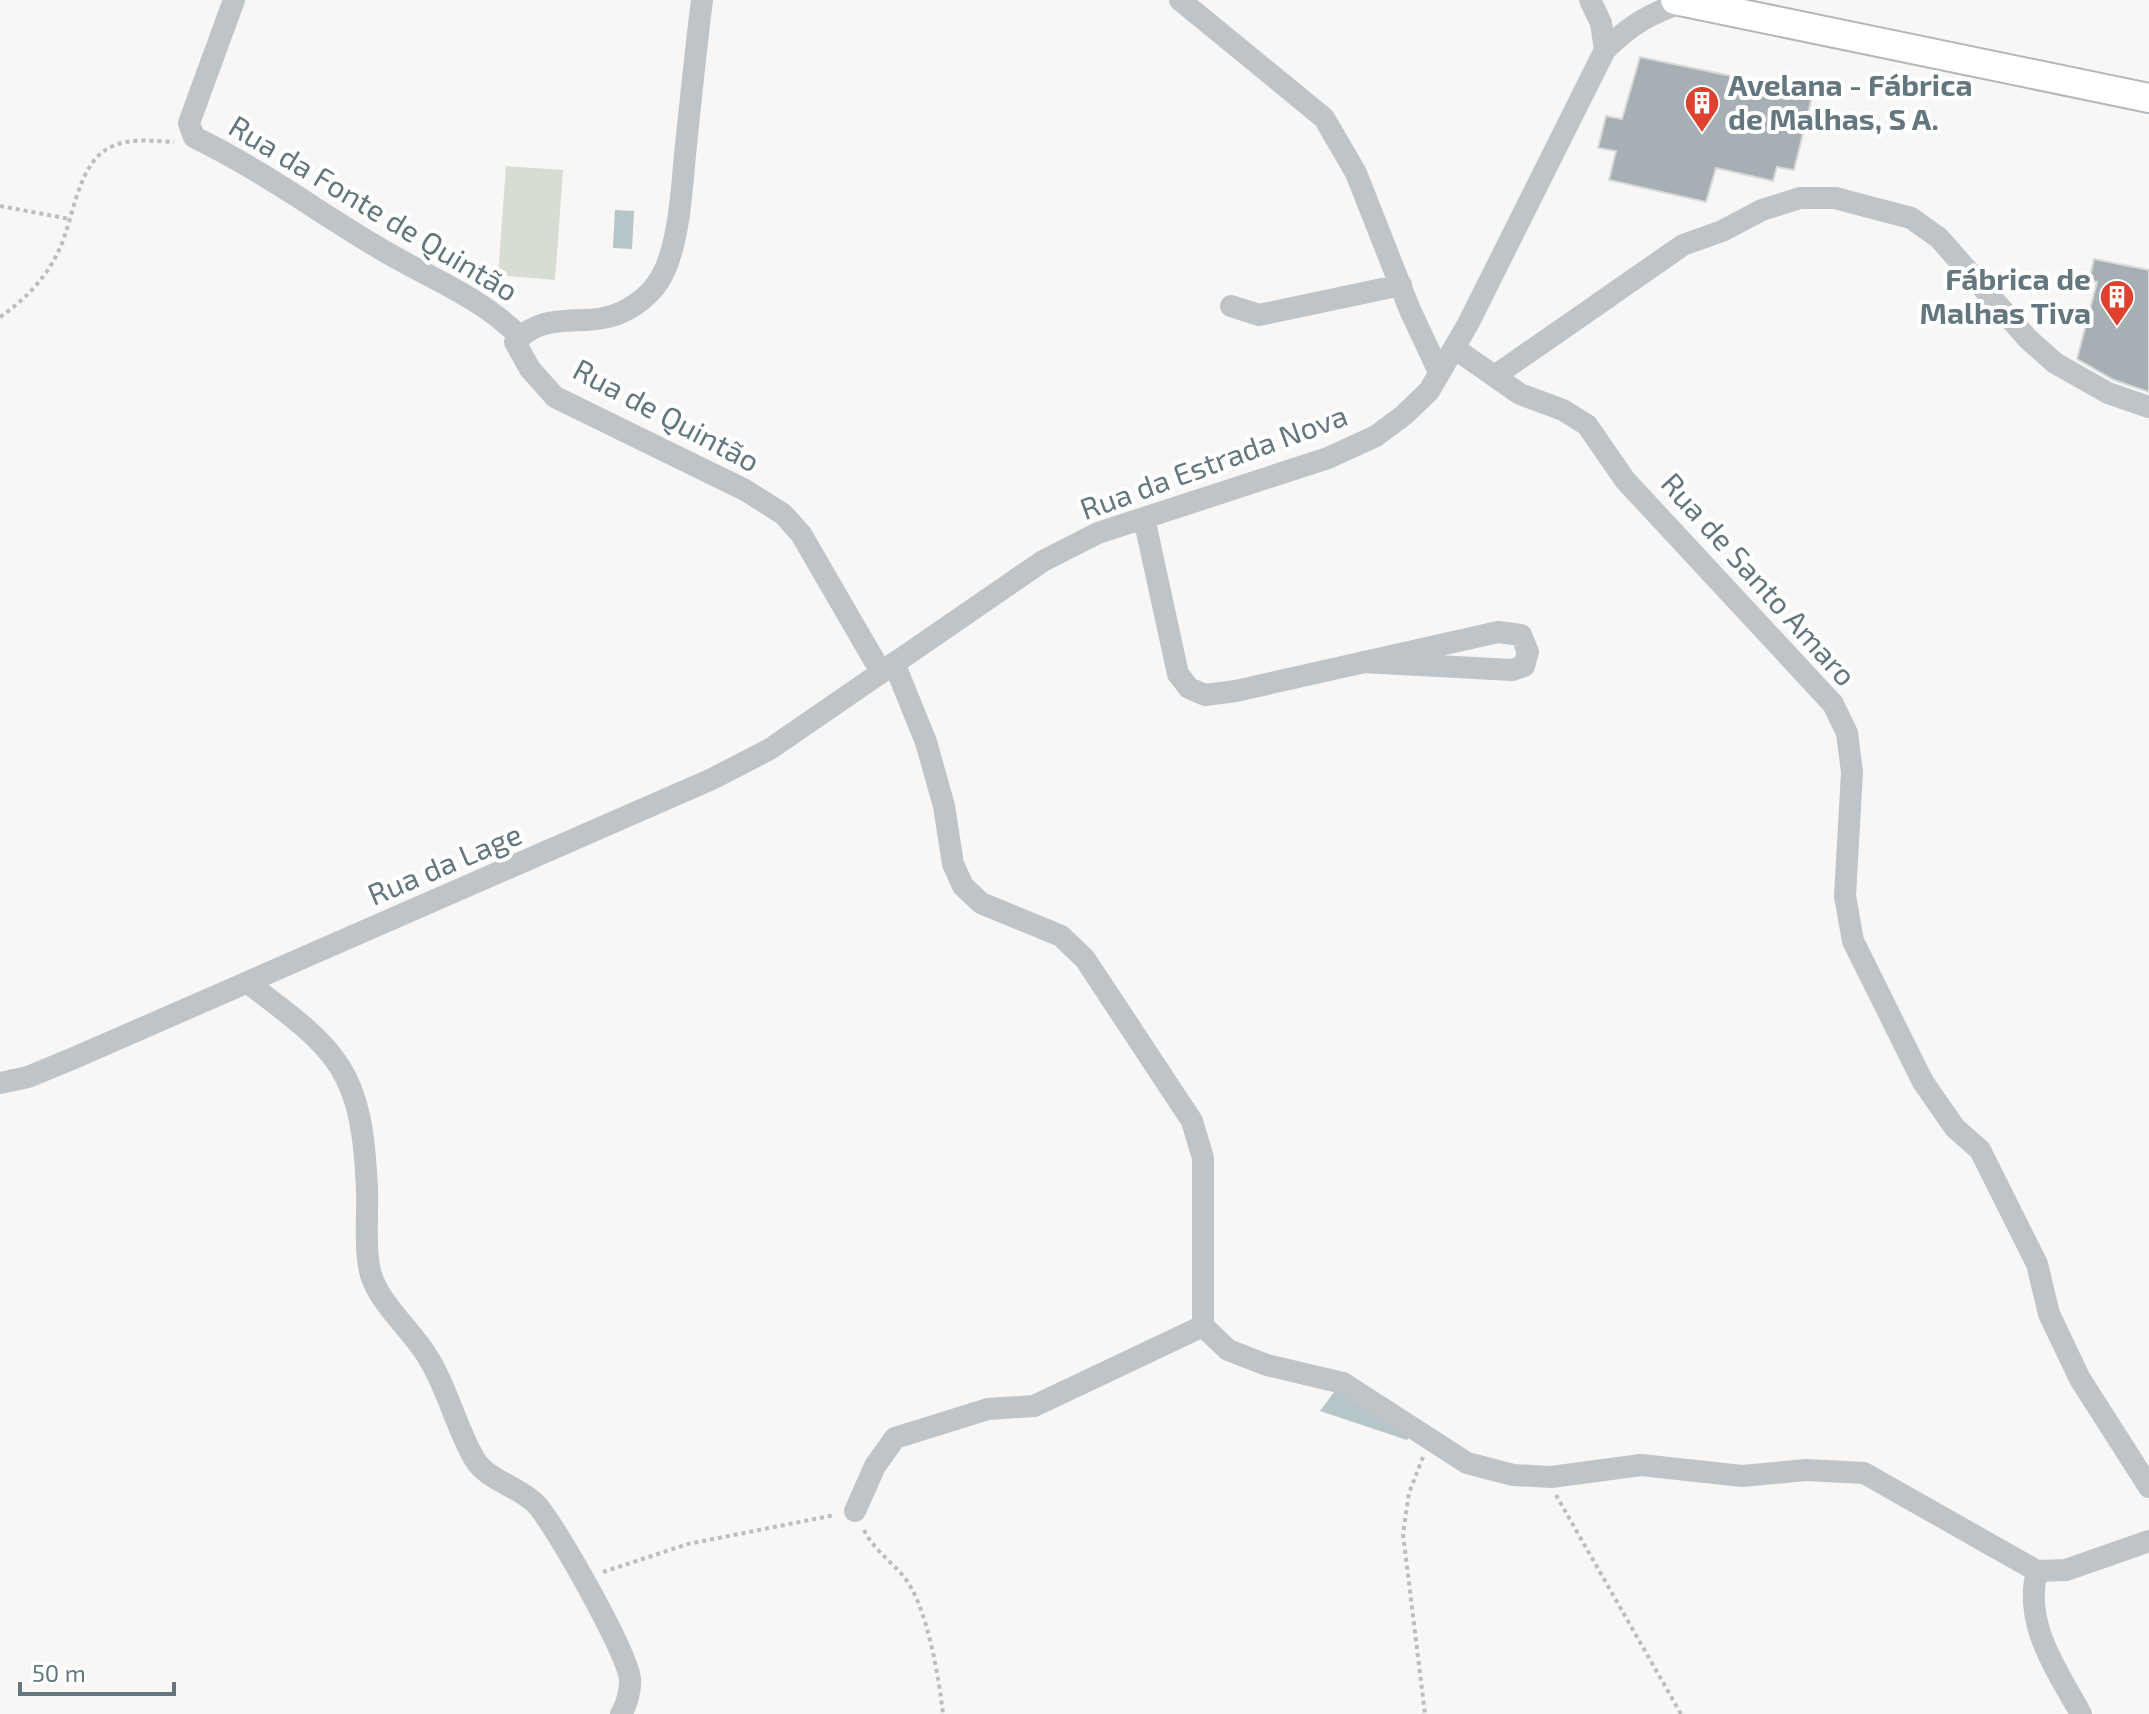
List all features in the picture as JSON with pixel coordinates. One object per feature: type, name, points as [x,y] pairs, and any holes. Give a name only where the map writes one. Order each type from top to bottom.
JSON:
[{"type":"main road","points":[[1680,1],[2149,98]]},
{"type":"street","name":"Rua da Fonte de Quintão","points":[[234,0],[189,123],[194,137],[247,163],[375,246],[452,288],[509,325],[520,337]]},
{"type":"street","name":"Rua de Quintão","points":[[702,0],[680,199],[669,260],[652,292],[625,311],[595,320],[557,320],[529,328],[515,342],[530,369],[555,397],[745,490],[783,514],[801,534],[888,668]]},
{"type":"street","points":[[1180,0],[1324,118],[1356,173],[1439,372]]},
{"type":"street","points":[[1590,0],[1601,23],[1605,50]]},
{"type":"street","points":[[1605,50],[1627,28],[1654,11],[1680,1]]},
{"type":"street","name":"Rua da Estrada Nova","points":[[888,668],[1043,561],[1098,533],[1328,458],[1376,436],[1429,391],[1454,348],[1605,50]]},
{"type":"street","points":[[1496,375],[1683,245],[1722,231],[1762,210],[1800,198],[1835,198],[1911,218],[1939,238],[2028,339],[2055,363],[2108,393],[2149,407]]},
{"type":"street","points":[[1231,306],[1259,315],[1401,285]]},
{"type":"street","name":"Rua de Santo Amaro","points":[[1454,348],[1520,394],[1563,410],[1587,425],[1625,480],[1833,704],[1847,733],[1852,772],[1845,896],[1853,941],[1923,1082],[1955,1128],[1980,1150],[2037,1264],[2049,1314],[2080,1379],[2149,1487]]},
{"type":"street","points":[[1144,518],[1178,674],[1189,688],[1205,695],[1236,691],[1363,662],[1498,632],[1521,635],[1528,652],[1524,666],[1512,670],[1363,662]]},
{"type":"street","points":[[888,668],[926,742],[944,806],[953,864],[963,886],[981,903],[1061,936],[1085,959],[1192,1121],[1203,1158],[1203,1326],[1228,1350],[1267,1365],[1343,1383],[1467,1463],[1513,1475],[1551,1477],[1641,1465],[1742,1476],[1806,1470],[1864,1473],[2037,1571],[2066,1570],[2149,1541]]},
{"type":"street","name":"Rua da Lage","points":[[0,1083],[28,1077],[712,779],[770,749],[888,668]]},
{"type":"street","points":[[248,983],[305,1025],[328,1047],[347,1075],[358,1108],[366,1155],[371,1274],[384,1298],[431,1362],[476,1461],[490,1476],[511,1484],[538,1506],[583,1581],[612,1635],[630,1679],[621,1714]]},
{"type":"street","points":[[855,1511],[875,1466],[895,1438],[988,1409],[1034,1406],[1203,1326]]},
{"type":"street","points":[[2037,1571],[2035,1612],[2042,1644],[2081,1714]]},
{"type":"path","points":[[0,317],[39,282],[60,249],[96,157],[113,145],[138,141],[177,143],[194,137]]},
{"type":"path","points":[[0,206],[70,219]]},
{"type":"path","points":[[1425,1714],[1403,1534],[1409,1493],[1432,1440]]},
{"type":"path","points":[[1551,1477],[1556,1495],[1681,1714]]},
{"type":"path","points":[[583,1581],[618,1564],[688,1544],[855,1511],[867,1537],[883,1559],[905,1578],[915,1599],[930,1643],[943,1714]]},
{"type":"shaded area","points":[[506,166],[563,170],[555,280],[498,275]]},
{"type":"shaded area","points":[[615,210],[634,211],[632,249],[613,248]]},
{"type":"shaded area","points":[[1337,1388],[1411,1434],[1407,1440],[1320,1411]]},
{"type":"building","name":"Avelana - Fábrica de Malhas, S A.","points":[[1640,57],[1813,93],[1794,170],[1777,167],[1773,181],[1716,168],[1706,202],[1609,180],[1616,151],[1598,148],[1606,116],[1622,119]]},
{"type":"building","name":"Fábrica de Malhas Tiva","points":[[2094,259],[2149,270],[2149,392],[2114,380],[2077,359],[2097,282],[2089,280]]},
{"type":"place","name":"Avelana - Fábrica de Malhas, S A.","points":[[1702,134]]},
{"type":"place","name":"Fábrica de Malhas Tiva","points":[[2117,328]]}]
